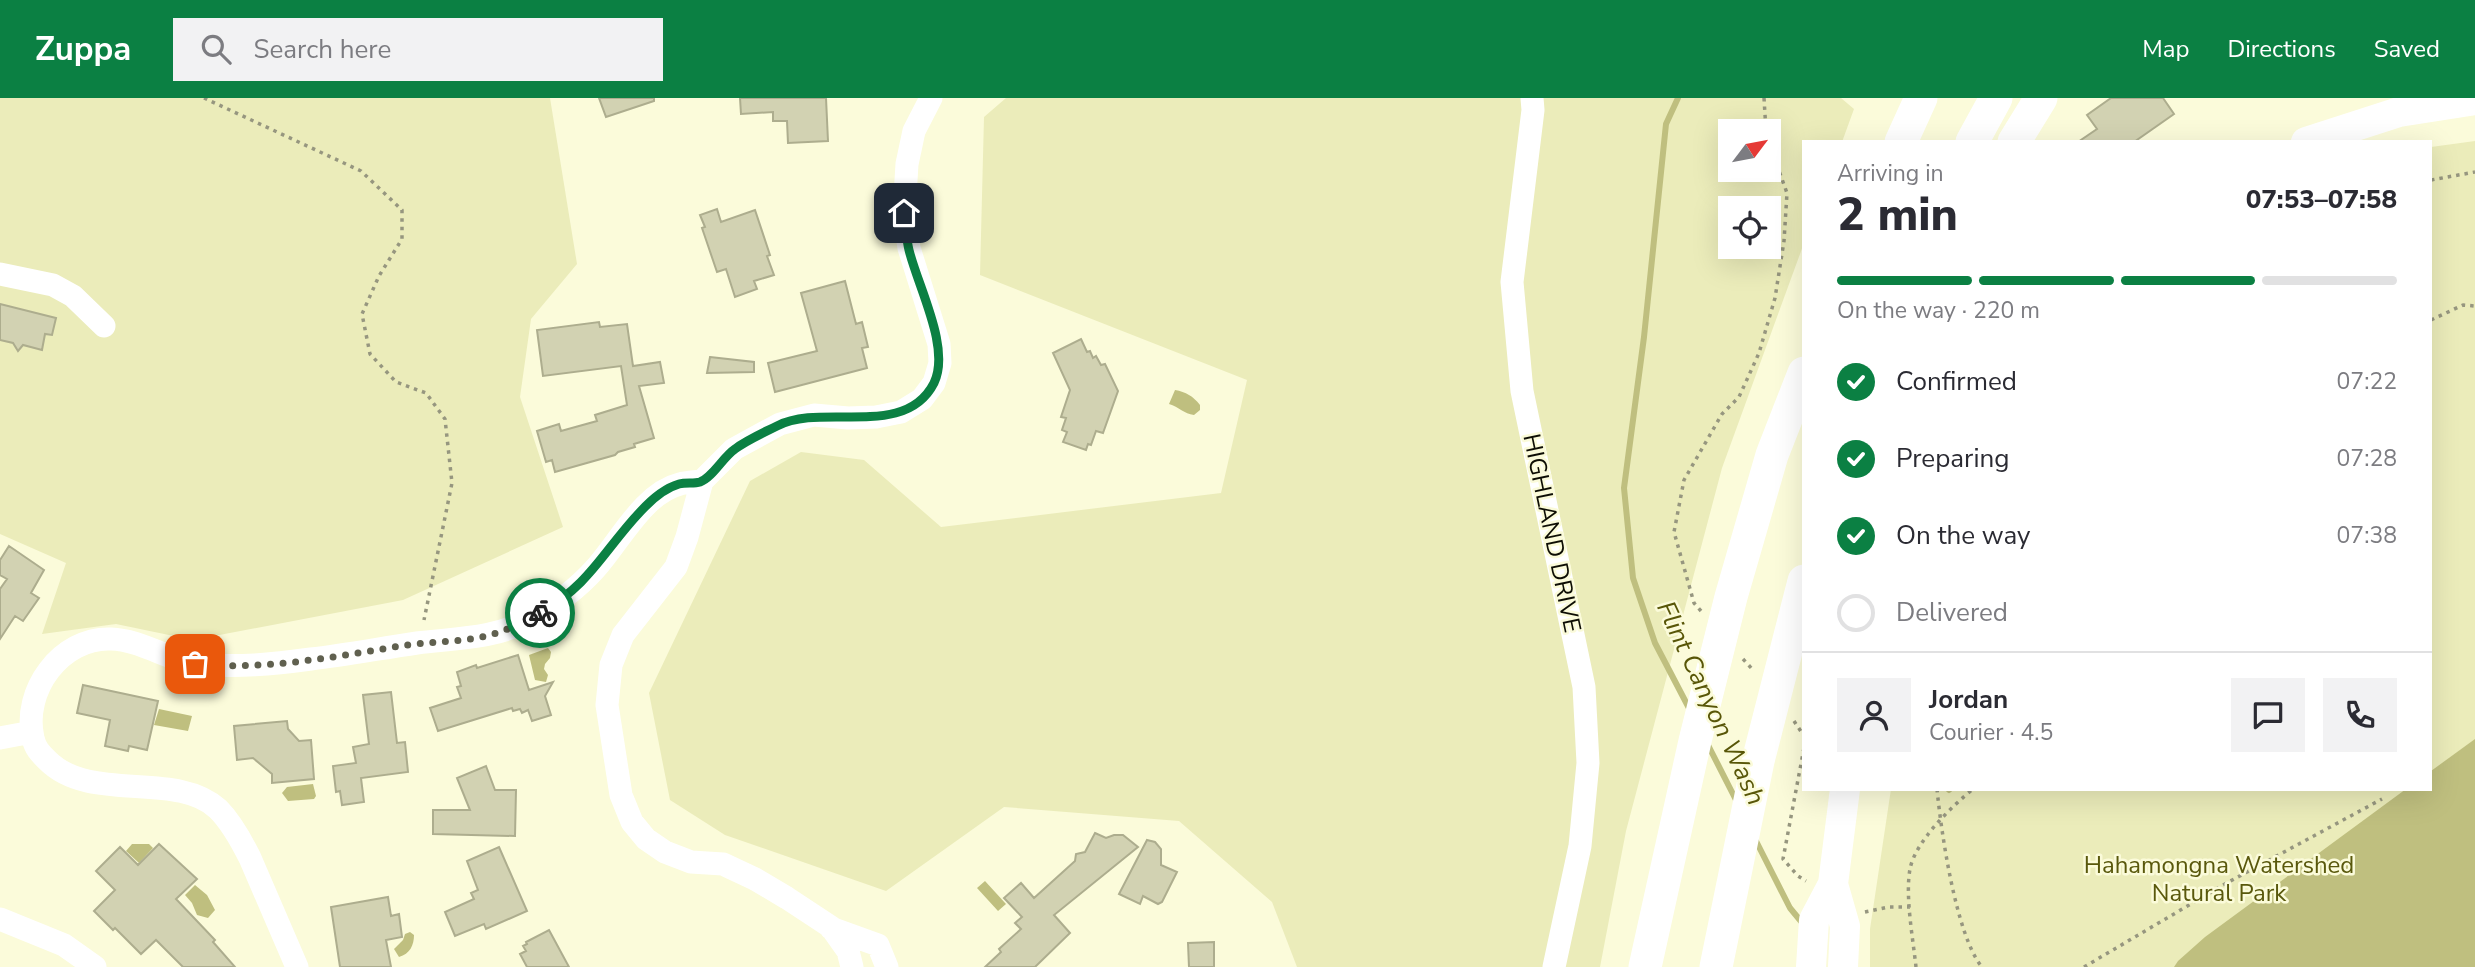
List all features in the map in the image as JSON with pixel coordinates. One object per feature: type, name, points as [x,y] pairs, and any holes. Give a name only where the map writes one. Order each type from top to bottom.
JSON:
[{"type":"highway","points":[[1882,140],[1897,98]]},
{"type":"highway","points":[[1902,140],[1921,98]]},
{"type":"highway","points":[[1973,140],[1996,98]]},
{"type":"highway","points":[[2015,140],[2041,98]]},
{"type":"highway","points":[[1645,967],[1724,623],[1772,455],[1802,364]]},
{"type":"highway","points":[[1772,455],[1802,378]]},
{"type":"highway","points":[[1716,967],[1758,761],[1802,590]]},
{"type":"main road","points":[[2312,140],[2399,112],[2475,100]]},
{"type":"main road","points":[[1811,967],[1814,920],[1833,884],[1845,791]]},
{"type":"main road","points":[[1833,884],[1845,926],[1843,967]]},
{"type":"street","points":[[887,967],[878,945],[831,928],[755,879],[723,864],[691,862],[665,852],[646,839],[632,822],[621,795],[607,705],[611,666],[623,635],[676,567],[702,481],[734,449],[780,424],[814,415],[848,418],[876,417],[901,412],[922,399],[934,383],[940,363],[939,344],[909,248],[904,213],[907,164],[914,131],[931,98]]},
{"type":"street","name":"HIGHLAND DRIVE","points":[[1532,98],[1533,110],[1512,282],[1522,391],[1584,687],[1588,763],[1580,846],[1555,967]]},
{"type":"street","points":[[0,274],[53,285],[73,296],[104,326]]},
{"type":"street","points":[[297,967],[242,841],[217,809],[197,797],[174,790],[83,780],[60,772],[36,749],[31,717],[41,680],[68,651],[111,639],[133,643],[181,660],[222,666],[310,659],[420,643],[472,639],[500,632],[553,606],[590,574],[640,512],[658,496],[678,484],[702,481]]},
{"type":"street","points":[[0,738],[32,732]]},
{"type":"street","points":[[0,919],[64,945],[95,967]]},
{"type":"street","points":[[831,928],[848,951],[852,967]]},
{"type":"path","points":[[204,98],[361,171],[402,210],[402,239],[379,276],[362,314],[370,354],[396,382],[426,393],[445,419],[452,483],[420,643]]},
{"type":"path","points":[[1764,98],[1765,119]]},
{"type":"path","points":[[2432,180],[2475,172]]},
{"type":"path","points":[[1702,612],[1694,603],[1674,532],[1684,480],[1722,414],[1738,397],[1759,353],[1775,298],[1785,230],[1787,193],[1782,179]]},
{"type":"path","points":[[2432,320],[2463,305],[2475,306]]},
{"type":"path","points":[[1736,650],[1761,679]]},
{"type":"path","points":[[1793,719],[1802,733]]},
{"type":"path","points":[[1798,876],[1783,859],[1802,759]]},
{"type":"path","points":[[1937,791],[1940,821],[1960,917],[1969,947],[1982,967]]},
{"type":"path","points":[[1916,967],[1910,907],[1910,870],[1914,857],[1920,845],[1940,821],[1971,791]]},
{"type":"path","points":[[2084,967],[2223,885],[2382,799]]},
{"type":"path","points":[[1863,912],[1889,907],[1910,907]]},
{"type":"green space","points":[[0,98],[550,98],[577,264],[531,319],[520,397],[563,527],[403,600],[193,640],[116,624],[42,634],[66,563],[0,534]]},
{"type":"green space","points":[[1006,98],[1841,98],[1854,109],[1843,140],[1802,140],[1802,248],[1722,468],[1626,831],[1600,967],[1297,967],[1272,902],[1179,821],[1004,807],[886,891],[725,835],[670,800],[649,693],[750,481],[801,452],[864,460],[941,527],[1221,493],[1247,380],[980,275],[984,117]]},
{"type":"green space","name":"Hahamongna Watershed Natural Park","points":[[2475,141],[2475,967],[1870,967],[1870,929],[1891,791],[2432,791],[2432,147]]},
{"type":"shaded area","points":[[1175,390],[1192,397],[1200,405],[1200,410],[1194,415],[1169,404]]},
{"type":"shaded area","points":[[548,648],[551,652],[544,669],[548,675],[546,682],[535,680],[529,655]]},
{"type":"shaded area","points":[[159,709],[192,716],[188,731],[154,725]]},
{"type":"shaded area","points":[[2475,739],[2475,967],[2174,967],[2205,937],[2403,791],[2432,791],[2432,770]]},
{"type":"shaded area","points":[[313,784],[316,796],[314,799],[288,801],[282,793],[287,787]]},
{"type":"shaded area","points":[[132,844],[149,844],[153,848],[139,863],[126,851]]},
{"type":"shaded area","points":[[985,881],[1006,904],[998,911],[977,888]]},
{"type":"shaded area","points":[[195,885],[207,895],[215,910],[208,918],[197,915],[185,895]]},
{"type":"shaded area","points":[[410,932],[414,935],[412,946],[406,954],[399,957],[394,949],[405,934]]},
{"type":"building","points":[[599,98],[654,98],[654,101],[606,117]]},
{"type":"building","points":[[740,98],[826,98],[828,141],[788,143],[787,121],[773,121],[773,112],[741,114]]},
{"type":"building","points":[[2111,98],[2163,98],[2174,114],[2137,140],[2081,140],[2097,129],[2087,115]]},
{"type":"building","points":[[717,209],[721,222],[755,210],[770,255],[767,256],[774,275],[754,281],[757,289],[735,297],[726,269],[717,272],[702,228],[705,227],[700,215]]},
{"type":"building","points":[[845,281],[856,324],[862,322],[868,347],[862,348],[867,368],[775,392],[768,363],[817,351],[801,293]]},
{"type":"building","points":[[0,304],[56,318],[52,335],[45,334],[42,350],[23,345],[18,351],[13,343],[0,340]]},
{"type":"building","points":[[599,322],[600,327],[627,324],[633,366],[660,362],[664,383],[639,386],[654,438],[634,444],[635,447],[615,455],[555,472],[552,460],[546,462],[537,431],[559,424],[561,431],[597,421],[595,415],[627,405],[621,366],[543,376],[537,330]]},
{"type":"building","points":[[1081,339],[1087,352],[1090,351],[1093,358],[1096,356],[1101,365],[1105,364],[1118,391],[1103,433],[1096,431],[1086,450],[1063,442],[1067,432],[1062,430],[1066,418],[1061,417],[1070,390],[1053,353]]},
{"type":"building","points":[[710,357],[754,362],[754,372],[707,373]]},
{"type":"building","points":[[9,546],[44,570],[31,593],[39,598],[23,621],[15,616],[0,639],[0,589],[7,579],[0,575],[0,560]]},
{"type":"building","points":[[518,655],[529,690],[553,682],[545,696],[551,715],[532,721],[528,710],[522,713],[520,709],[513,711],[512,708],[438,731],[430,708],[461,698],[457,687],[461,686],[457,672]]},
{"type":"building","points":[[83,685],[158,701],[147,750],[129,746],[128,751],[105,746],[110,720],[77,713]]},
{"type":"building","points":[[391,692],[397,743],[405,742],[408,772],[361,778],[364,802],[342,805],[340,791],[336,792],[333,766],[356,763],[353,747],[369,744],[363,695]]},
{"type":"building","points":[[287,721],[288,729],[299,741],[311,740],[314,779],[272,783],[272,774],[253,758],[237,760],[234,726]]},
{"type":"building","points":[[486,766],[495,790],[516,790],[515,836],[433,834],[433,810],[470,810],[457,778]]},
{"type":"building","points":[[1095,833],[1106,838],[1123,835],[1138,847],[1054,915],[1070,933],[1035,967],[985,967],[1001,952],[999,949],[1021,929],[1015,923],[1022,917],[1004,898],[1021,883],[1034,898],[1075,861],[1076,854],[1085,852]]},
{"type":"building","points":[[1147,840],[1155,842],[1161,849],[1161,865],[1177,872],[1162,902],[1158,904],[1143,896],[1140,904],[1119,894]]},
{"type":"building","points":[[159,844],[197,879],[176,899],[215,940],[213,942],[235,967],[183,967],[156,940],[141,954],[94,911],[115,890],[96,871],[120,847],[138,865]]},
{"type":"building","points":[[499,847],[527,911],[486,929],[484,924],[455,936],[445,912],[474,899],[471,893],[478,890],[467,861]]},
{"type":"building","points":[[388,897],[391,916],[399,914],[402,937],[386,940],[391,967],[340,967],[331,907]]},
{"type":"building","points":[[549,930],[569,967],[527,967],[520,954],[526,951],[523,946]]},
{"type":"building","points":[[1214,942],[1214,967],[1189,967],[1188,943]]},
{"type":"waterway","name":"Flint Canyon Wash","points":[[1678,98],[1666,124],[1644,337],[1624,488],[1633,578],[1655,643],[1691,712]]},
{"type":"waterway","name":"Flint Canyon Wash","points":[[1707,743],[1737,802]]},
{"type":"waterway","name":"Flint Canyon Wash","points":[[1754,837],[1790,908],[1804,925]]},
{"type":"way so far","points":[[195,664],[260,665],[420,643],[472,639],[500,632],[540,613]]},
{"type":"route","points":[[540,613],[576,588],[640,512],[658,496],[678,484],[702,481],[734,449],[780,424],[814,415],[876,417],[901,412],[922,399],[934,383],[940,363],[939,344],[909,248],[904,213]]}]
